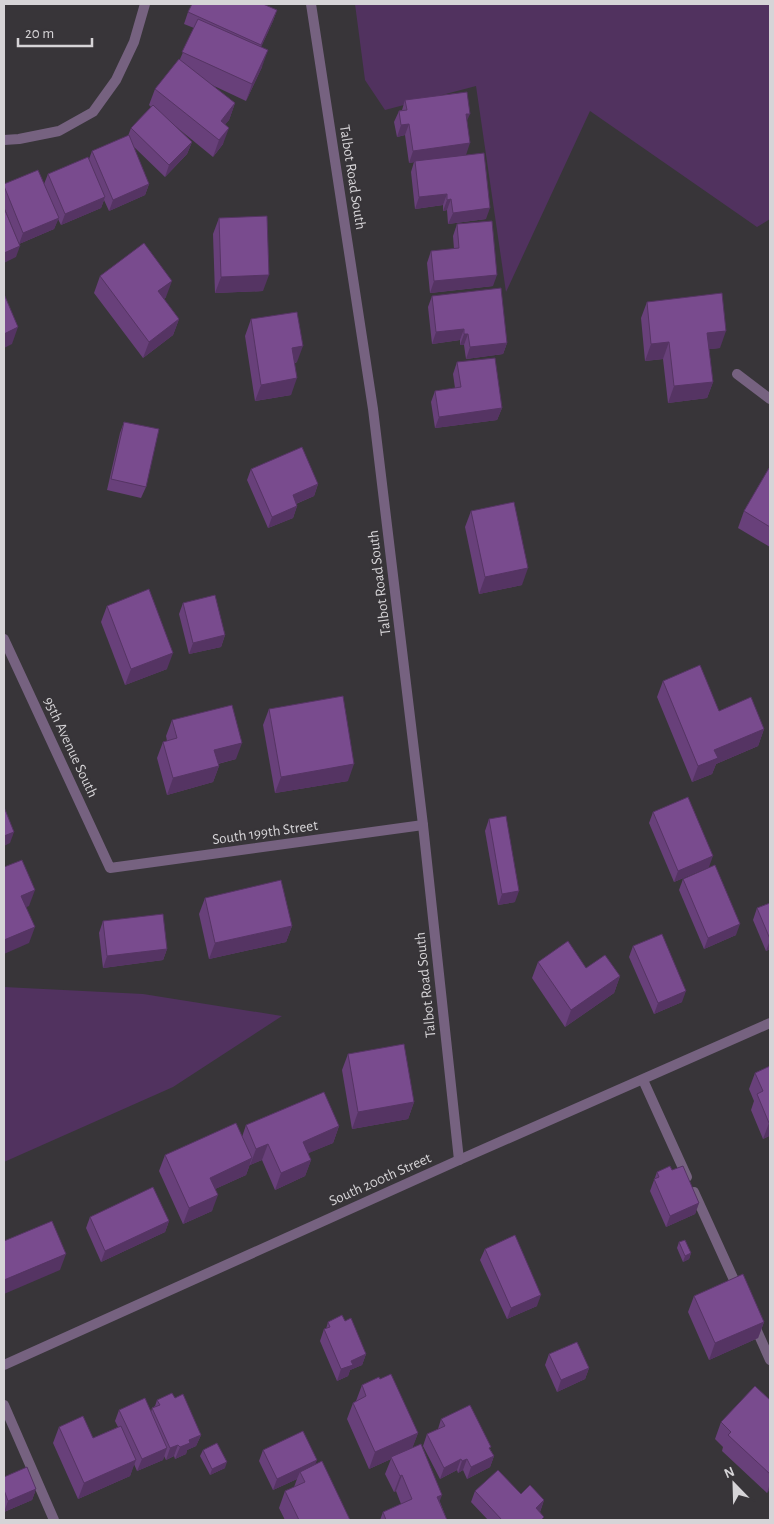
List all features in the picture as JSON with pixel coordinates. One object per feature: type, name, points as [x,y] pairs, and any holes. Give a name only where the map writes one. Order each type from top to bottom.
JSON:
[{"type":"street","points":[[4,140],[58,131],[94,112],[120,72],[134,42],[145,4]]},
{"type":"street","name":"Talbot Road South","points":[[312,4],[373,409],[423,826],[459,1160]]},
{"type":"street","points":[[737,374],[770,399]]},
{"type":"street","name":"95th Avenue South","points":[[4,640],[110,868]]},
{"type":"street","name":"South 199th Street","points":[[110,868],[423,826]]},
{"type":"street","name":"South 200th Street","points":[[4,1365],[459,1160],[770,1023]]},
{"type":"street","points":[[643,1080],[742,1297]]},
{"type":"street","points":[[750,1315],[770,1360]]},
{"type":"street","points":[[4,1405],[54,1520]]},
{"type":"shaded area","points":[[355,4],[770,4],[770,219],[757,227],[590,111],[506,292],[476,86],[385,110],[365,80]]},
{"type":"shaded area","points":[[4,987],[143,994],[282,1016],[173,1087],[4,1162]]},
{"type":"building","points":[[192,4],[263,4],[277,10],[261,45],[188,12]]},
{"type":"building","points":[[198,19],[268,50],[252,84],[182,52]]},
{"type":"building","points":[[179,59],[235,103],[221,121],[229,128],[219,140],[155,89]]},
{"type":"building","points":[[467,92],[470,114],[466,114],[470,143],[413,151],[409,124],[401,125],[399,111],[407,110],[405,100]]},
{"type":"building","points":[[153,105],[192,142],[169,165],[131,128]]},
{"type":"building","points":[[129,135],[149,184],[113,200],[92,151]]},
{"type":"building","points":[[484,153],[490,208],[453,213],[451,199],[447,200],[447,194],[419,197],[415,161]]},
{"type":"building","points":[[88,157],[105,197],[65,214],[48,174]]},
{"type":"building","points":[[38,170],[59,218],[23,233],[4,184]]},
{"type":"building","points":[[4,208],[20,246],[4,253]]},
{"type":"building","points":[[267,216],[269,275],[221,277],[219,218]]},
{"type":"building","points":[[492,221],[497,275],[434,281],[431,251],[459,248],[457,224]]},
{"type":"building","points":[[144,243],[172,281],[158,291],[179,319],[149,342],[100,276]]},
{"type":"building","points":[[501,288],[507,343],[470,347],[468,334],[464,334],[464,329],[436,332],[432,296]]},
{"type":"building","points":[[722,293],[726,331],[707,333],[713,382],[674,386],[669,342],[651,344],[647,302]]},
{"type":"building","points":[[4,294],[18,327],[4,334]]},
{"type":"building","points":[[297,312],[303,346],[292,348],[297,378],[261,385],[251,319]]},
{"type":"building","points":[[495,358],[502,408],[439,417],[435,391],[461,387],[457,362]]},
{"type":"building","points":[[124,422],[159,429],[146,487],[111,479]]},
{"type":"building","points":[[302,447],[318,484],[293,495],[297,506],[272,517],[251,469]]},
{"type":"building","points":[[770,469],[770,527],[744,511]]},
{"type":"building","points":[[514,502],[528,568],[485,577],[471,511]]},
{"type":"building","points":[[149,589],[173,653],[131,669],[107,606]]},
{"type":"building","points":[[215,595],[225,635],[193,643],[183,603]]},
{"type":"building","points":[[700,665],[719,711],[751,697],[764,729],[714,750],[718,758],[698,766],[663,681]]},
{"type":"building","points":[[343,696],[354,764],[281,777],[269,709]]},
{"type":"building","points":[[232,705],[242,743],[214,750],[219,766],[173,778],[163,742],[177,738],[172,720]]},
{"type":"building","points":[[688,797],[713,856],[678,871],[653,812]]},
{"type":"building","points":[[4,807],[14,832],[4,836]]},
{"type":"building","points":[[506,816],[519,891],[502,894],[489,819]]},
{"type":"building","points":[[22,860],[35,890],[21,896],[35,927],[4,940],[4,867]]},
{"type":"building","points":[[715,865],[740,924],[708,938],[683,879]]},
{"type":"building","points":[[281,880],[292,926],[215,943],[205,898]]},
{"type":"building","points":[[770,903],[770,939],[757,908]]},
{"type":"building","points":[[163,914],[167,949],[107,956],[103,921]]},
{"type":"building","points":[[662,934],[686,991],[658,1003],[633,946]]},
{"type":"building","points":[[568,941],[586,968],[605,955],[620,976],[571,1010],[538,962]]},
{"type":"building","points":[[404,1044],[414,1102],[358,1112],[348,1054]]},
{"type":"building","points":[[770,1066],[769,1123],[757,1094],[763,1091],[755,1073]]},
{"type":"building","points":[[324,1092],[339,1126],[303,1142],[311,1160],[281,1173],[268,1144],[256,1149],[246,1125]]},
{"type":"building","points":[[236,1123],[252,1158],[210,1178],[218,1195],[189,1208],[165,1155]]},
{"type":"building","points":[[670,1166],[672,1170],[683,1166],[699,1203],[670,1216],[654,1179],[659,1177],[657,1172]]},
{"type":"building","points":[[153,1187],[169,1221],[105,1251],[90,1217]]},
{"type":"building","points":[[52,1221],[66,1254],[4,1280],[4,1241]]},
{"type":"building","points":[[515,1235],[541,1295],[511,1308],[485,1249]]},
{"type":"building","points":[[685,1240],[691,1253],[685,1256],[679,1242]]},
{"type":"building","points":[[743,1274],[764,1322],[715,1343],[694,1296]]},
{"type":"building","points":[[342,1315],[345,1321],[351,1318],[366,1354],[351,1361],[353,1365],[341,1369],[324,1329],[330,1327],[328,1322]]},
{"type":"building","points":[[577,1342],[589,1368],[561,1380],[549,1354]]},
{"type":"building","points":[[391,1374],[418,1433],[375,1452],[353,1403],[366,1396],[362,1385]]},
{"type":"building","points":[[755,1386],[770,1400],[770,1474],[728,1435],[731,1432],[721,1422]]},
{"type":"building","points":[[172,1393],[175,1398],[183,1394],[201,1435],[189,1440],[190,1443],[170,1448],[152,1408],[160,1405],[157,1400]]},
{"type":"building","points":[[145,1398],[167,1448],[142,1459],[119,1410]]},
{"type":"building","points":[[470,1405],[494,1456],[471,1467],[467,1459],[462,1461],[461,1459],[444,1468],[427,1434],[445,1426],[441,1419]]},
{"type":"building","points":[[83,1416],[93,1438],[121,1426],[136,1460],[84,1483],[59,1427]]},
{"type":"building","points":[[303,1431],[317,1460],[277,1479],[263,1450]]},
{"type":"building","points":[[217,1443],[227,1462],[212,1469],[203,1450]]},
{"type":"building","points":[[421,1444],[442,1495],[437,1497],[447,1520],[386,1520],[383,1512],[412,1499],[402,1475],[400,1476],[391,1457]]},
{"type":"building","points":[[322,1461],[350,1520],[299,1520],[285,1491],[305,1482],[300,1472]]},
{"type":"building","points":[[27,1467],[36,1489],[8,1501],[4,1490],[4,1477]]},
{"type":"building","points":[[498,1470],[521,1494],[530,1485],[544,1500],[536,1508],[544,1517],[541,1520],[502,1520],[475,1491]]}]
